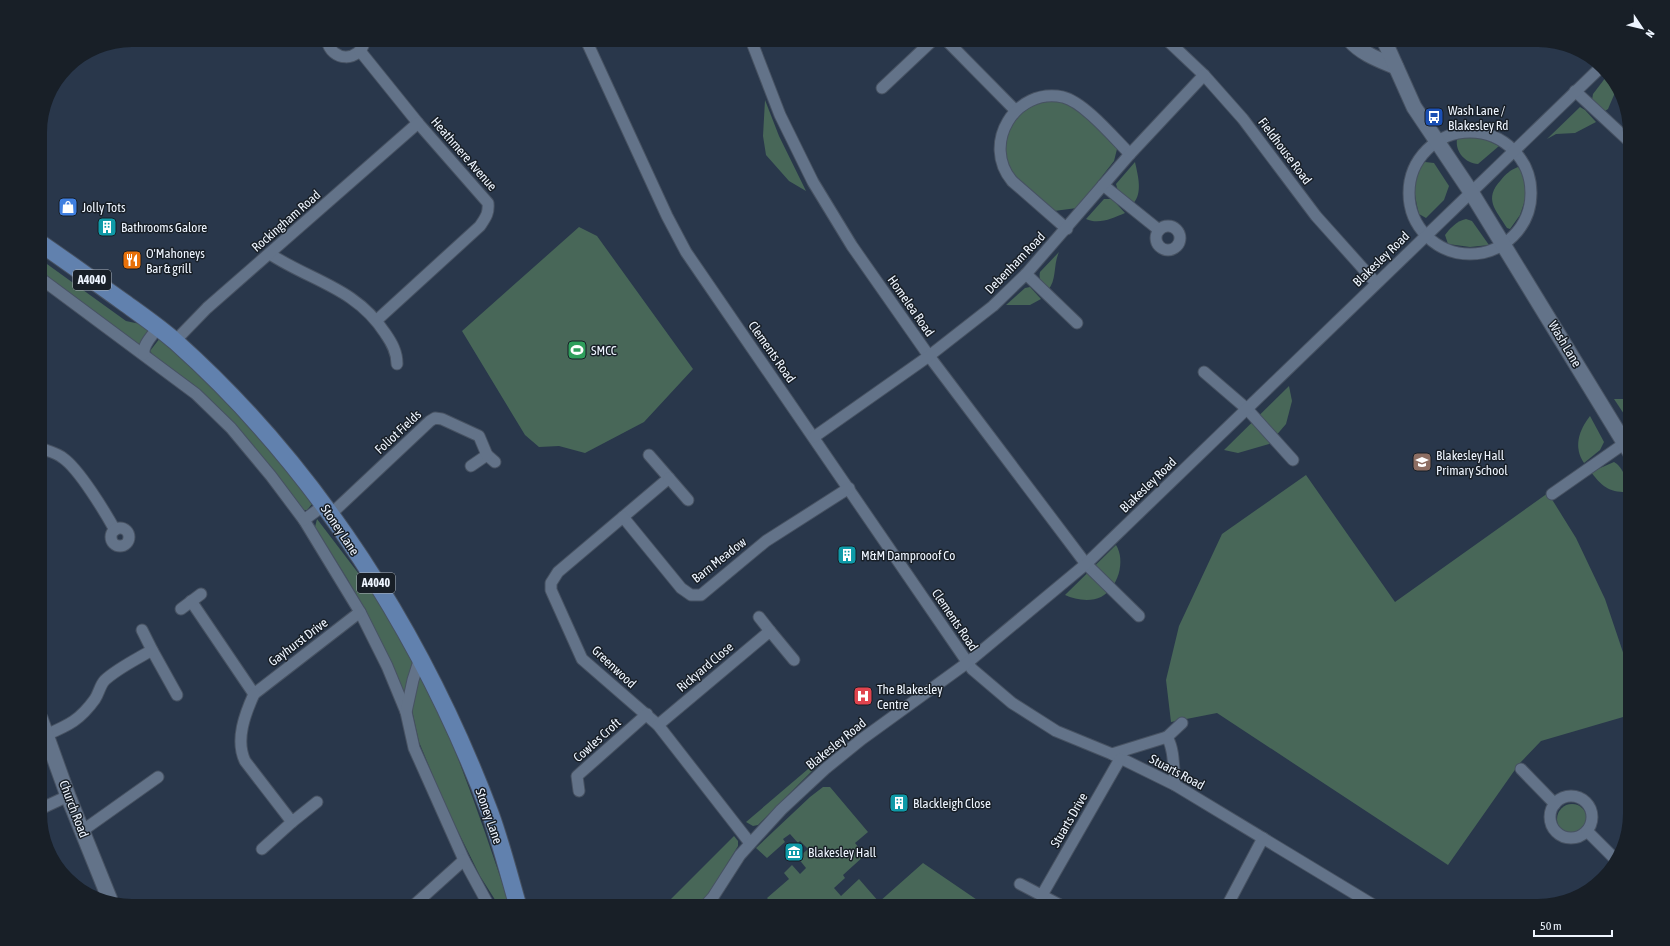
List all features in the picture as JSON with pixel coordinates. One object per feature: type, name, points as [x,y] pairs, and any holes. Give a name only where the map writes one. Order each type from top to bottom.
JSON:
[{"type":"main road","name":"Stoney Lane","points":[[47,248],[158,327],[218,381],[247,410],[274,441],[327,510],[394,611],[420,658],[468,758],[491,816],[516,899]]},
{"type":"street","points":[[330,47],[331,51],[340,57],[351,57],[360,51],[362,47]]},
{"type":"street","name":"Clements Road","points":[[589,47],[667,216],[686,252],[849,488],[967,663]]},
{"type":"street","name":"Homelea Road","points":[[754,47],[780,115],[813,182],[852,246],[929,356],[1086,564],[1139,616]]},
{"type":"street","points":[[882,88],[926,47]]},
{"type":"street","points":[[953,47],[1015,110]]},
{"type":"street","name":"Fieldhouse Road","points":[[1174,47],[1204,75],[1243,119],[1316,216],[1376,283]]},
{"type":"street","points":[[1358,47],[1371,56],[1396,67]]},
{"type":"street","name":"Wash Lane","points":[[1387,47],[1414,107],[1438,141],[1504,244],[1623,437]]},
{"type":"street","name":"Heathmere Avenue","points":[[360,51],[418,123],[488,203],[487,216],[480,226],[376,320]]},
{"type":"street","name":"Blakesley Road","points":[[711,899],[740,855],[781,810],[831,764],[862,739],[967,663],[1086,564],[1597,71]]},
{"type":"street","name":"Debenham Road","points":[[814,437],[929,356],[993,306],[1026,274],[1067,229],[1130,154],[1204,75]]},
{"type":"street","points":[[1575,91],[1623,136]]},
{"type":"street","points":[[1067,229],[1005,172],[1001,161],[1001,138],[1006,124],[1015,110],[1032,98],[1043,96],[1064,97],[1083,107],[1130,154]]},
{"type":"street","name":"Rockingham Road","points":[[175,341],[207,308],[418,123]]},
{"type":"street","points":[[1463,132],[1477,132],[1490,135],[1502,140],[1515,150],[1527,168],[1532,192],[1531,204],[1522,227],[1504,244],[1481,254],[1456,253],[1444,249],[1425,236],[1412,214],[1409,190],[1411,178],[1421,157],[1438,141],[1450,135],[1463,132]]},
{"type":"street","points":[[1103,185],[1159,230]]},
{"type":"street","points":[[270,254],[289,266],[327,283],[359,304],[376,320],[390,341],[397,355],[396,364]]},
{"type":"street","points":[[1026,274],[1077,323]]},
{"type":"street","points":[[47,283],[196,394],[231,428],[271,476],[304,520],[360,612],[387,666],[406,712],[414,748],[464,860],[485,899]]},
{"type":"street","points":[[144,354],[143,350],[145,345],[158,327]]},
{"type":"street","points":[[1204,372],[1246,409],[1293,460]]},
{"type":"street","name":"Foliot Fields","points":[[327,510],[435,418],[442,419],[479,436],[491,458],[471,466]]},
{"type":"street","points":[[1552,494],[1623,448]]},
{"type":"street","points":[[47,451],[63,458],[72,467],[105,512],[114,530]]},
{"type":"street","points":[[649,455],[688,500]]},
{"type":"street","name":"Greenwood","points":[[669,478],[558,572],[551,583],[551,590],[582,659],[658,725],[750,843]]},
{"type":"street","name":"Barn Meadow","points":[[623,518],[681,588],[691,595],[701,595],[766,541],[849,488]]},
{"type":"street","points":[[304,520],[327,510]]},
{"type":"street","points":[[181,609],[201,594]]},
{"type":"street","points":[[191,601],[254,694],[248,707],[244,723],[241,741],[242,753],[245,761],[292,822]]},
{"type":"street","name":"Gayhurst Drive","points":[[254,694],[360,612]]},
{"type":"street","points":[[759,617],[794,660]]},
{"type":"street","points":[[142,630],[177,695]]},
{"type":"street","name":"Rickyard Close","points":[[658,725],[770,631]]},
{"type":"street","points":[[47,735],[74,722],[86,711],[104,682],[111,675],[152,650]]},
{"type":"street","points":[[406,712],[413,680],[420,658]]},
{"type":"street","name":"Stuarts Road","points":[[967,663],[983,679],[1012,703],[1056,731],[1116,756],[1175,785],[1363,899]]},
{"type":"street","name":"Cowles Croft","points":[[579,791],[578,776],[647,714]]},
{"type":"street","points":[[1116,756],[1167,737],[1182,723]]},
{"type":"street","points":[[1167,737],[1171,744],[1175,785]]},
{"type":"street","name":"Church Road","points":[[47,738],[68,796],[108,895]]},
{"type":"street","name":"Stuarts Drive","points":[[1042,895],[1116,756]]},
{"type":"street","points":[[1521,769],[1555,804]]},
{"type":"street","points":[[82,831],[158,777]]},
{"type":"street","points":[[47,806],[68,796]]},
{"type":"street","points":[[1570,796],[1576,797],[1586,804],[1591,814],[1590,826],[1586,831],[1577,837],[1565,838],[1555,831],[1550,821],[1550,815],[1555,804],[1559,800],[1570,796]]},
{"type":"street","points":[[262,849],[317,802]]},
{"type":"street","points":[[1586,831],[1612,856]]},
{"type":"street","points":[[1231,899],[1263,838]]},
{"type":"street","points":[[420,899],[464,860]]},
{"type":"street","points":[[1020,884],[1049,899]]},
{"type":"green space","points":[[1604,79],[1614,95],[1608,109],[1605,111],[1592,100],[1593,94]]},
{"type":"green space","points":[[1050,99],[1070,104],[1082,112],[1117,149],[1114,161],[1077,208],[1054,211],[1032,193],[1017,178],[1013,173],[1006,157],[1005,148],[1008,130],[1017,115],[1029,106]]},
{"type":"green space","points":[[765,100],[779,136],[806,191],[789,181],[766,155],[763,136]]},
{"type":"green space","points":[[1580,107],[1585,110],[1596,122],[1575,133],[1556,134],[1547,139]]},
{"type":"green space","points":[[1466,136],[1484,139],[1499,146],[1478,164],[1469,162],[1459,152],[1457,144],[1457,139]]},
{"type":"green space","points":[[1135,162],[1139,190],[1133,204],[1118,191],[1116,184]]},
{"type":"green space","points":[[1425,162],[1434,163],[1449,186],[1444,200],[1426,218],[1419,214],[1414,186],[1417,173]]},
{"type":"green space","points":[[1518,167],[1526,178],[1526,197],[1520,215],[1510,229],[1507,228],[1496,210],[1492,199],[1496,187],[1510,171]]},
{"type":"green space","points":[[1104,199],[1112,199],[1125,213],[1111,219],[1101,221],[1091,221],[1086,219]]},
{"type":"green space","points":[[1466,219],[1472,221],[1489,245],[1470,247],[1448,244],[1445,235],[1454,225]]},
{"type":"green space","name":"SMCC","points":[[579,227],[597,236],[693,369],[644,422],[585,453],[559,446],[539,447],[525,435],[462,331]]},
{"type":"green space","points":[[1059,252],[1053,282],[1048,290],[1040,280],[1040,272]]},
{"type":"green space","points":[[47,264],[126,321],[140,324],[149,330],[140,344],[135,344],[47,279]]},
{"type":"green space","points":[[1030,287],[1041,299],[1030,305],[1006,305],[1025,288]]},
{"type":"green space","points":[[160,338],[215,387],[310,497],[312,504],[307,510],[301,510],[250,443],[194,385],[153,355],[150,351]]},
{"type":"green space","points":[[1289,386],[1292,401],[1286,424],[1269,444],[1238,453],[1224,450]]},
{"type":"green space","points":[[1614,399],[1623,399],[1623,412]]},
{"type":"green space","points":[[1590,416],[1604,442],[1600,450],[1584,463],[1578,445],[1580,433]]},
{"type":"green space","points":[[1614,462],[1620,467],[1623,472],[1623,492],[1607,488],[1599,482],[1591,472]]},
{"type":"green space","points":[[1306,475],[1395,602],[1548,493],[1576,538],[1605,599],[1623,652],[1623,717],[1541,741],[1519,764],[1448,865],[1217,713],[1171,722],[1166,680],[1179,626],[1222,534]]},
{"type":"green space","points":[[317,519],[378,599],[415,661],[406,692],[402,691],[348,580],[315,527]]},
{"type":"green space","points":[[1116,545],[1119,551],[1120,559],[1119,574],[1116,581],[1107,593],[1097,599],[1088,600],[1073,598],[1065,595]]},
{"type":"green space","points":[[420,671],[458,758],[508,899],[495,899],[480,876],[446,807],[419,742],[412,710]]},
{"type":"green space","points":[[821,758],[822,761],[758,825],[753,826],[746,822]]},
{"type":"green space","points":[[823,787],[830,787],[868,832],[855,843],[865,855],[843,875],[845,878],[834,888],[841,896],[859,879],[876,899],[767,898],[789,879],[784,873],[792,865],[800,874],[806,868],[798,858],[808,849],[800,841],[798,843],[790,834],[783,839],[785,842],[767,858],[756,848],[810,797]]},
{"type":"green space","points":[[1572,804],[1578,805],[1586,813],[1586,825],[1578,833],[1572,834],[1566,833],[1558,825],[1557,819],[1558,813],[1566,805]]},
{"type":"green space","points":[[734,836],[738,841],[738,846],[704,899],[671,899]]},
{"type":"green space","points":[[923,863],[976,899],[882,899]]},
{"type":"place","name":"Wash Lane / Blakesley Rd","points":[[1434,117]]},
{"type":"place","name":"Jolly Tots","points":[[68,207]]},
{"type":"place","name":"Bathrooms Galore","points":[[107,227]]},
{"type":"place","name":"O'Mahoneys Bar & grill","points":[[132,260]]},
{"type":"place","name":"SMCC","points":[[577,350]]},
{"type":"place","name":"Blakesley Hall Primary School","points":[[1422,462]]},
{"type":"place","name":"M&M Damprooof Co","points":[[847,555]]},
{"type":"place","name":"The Blakesley Centre","points":[[863,696]]},
{"type":"place","name":"Blackleigh Close","points":[[899,803]]},
{"type":"place","name":"Blakesley Hall","points":[[794,852]]}]
